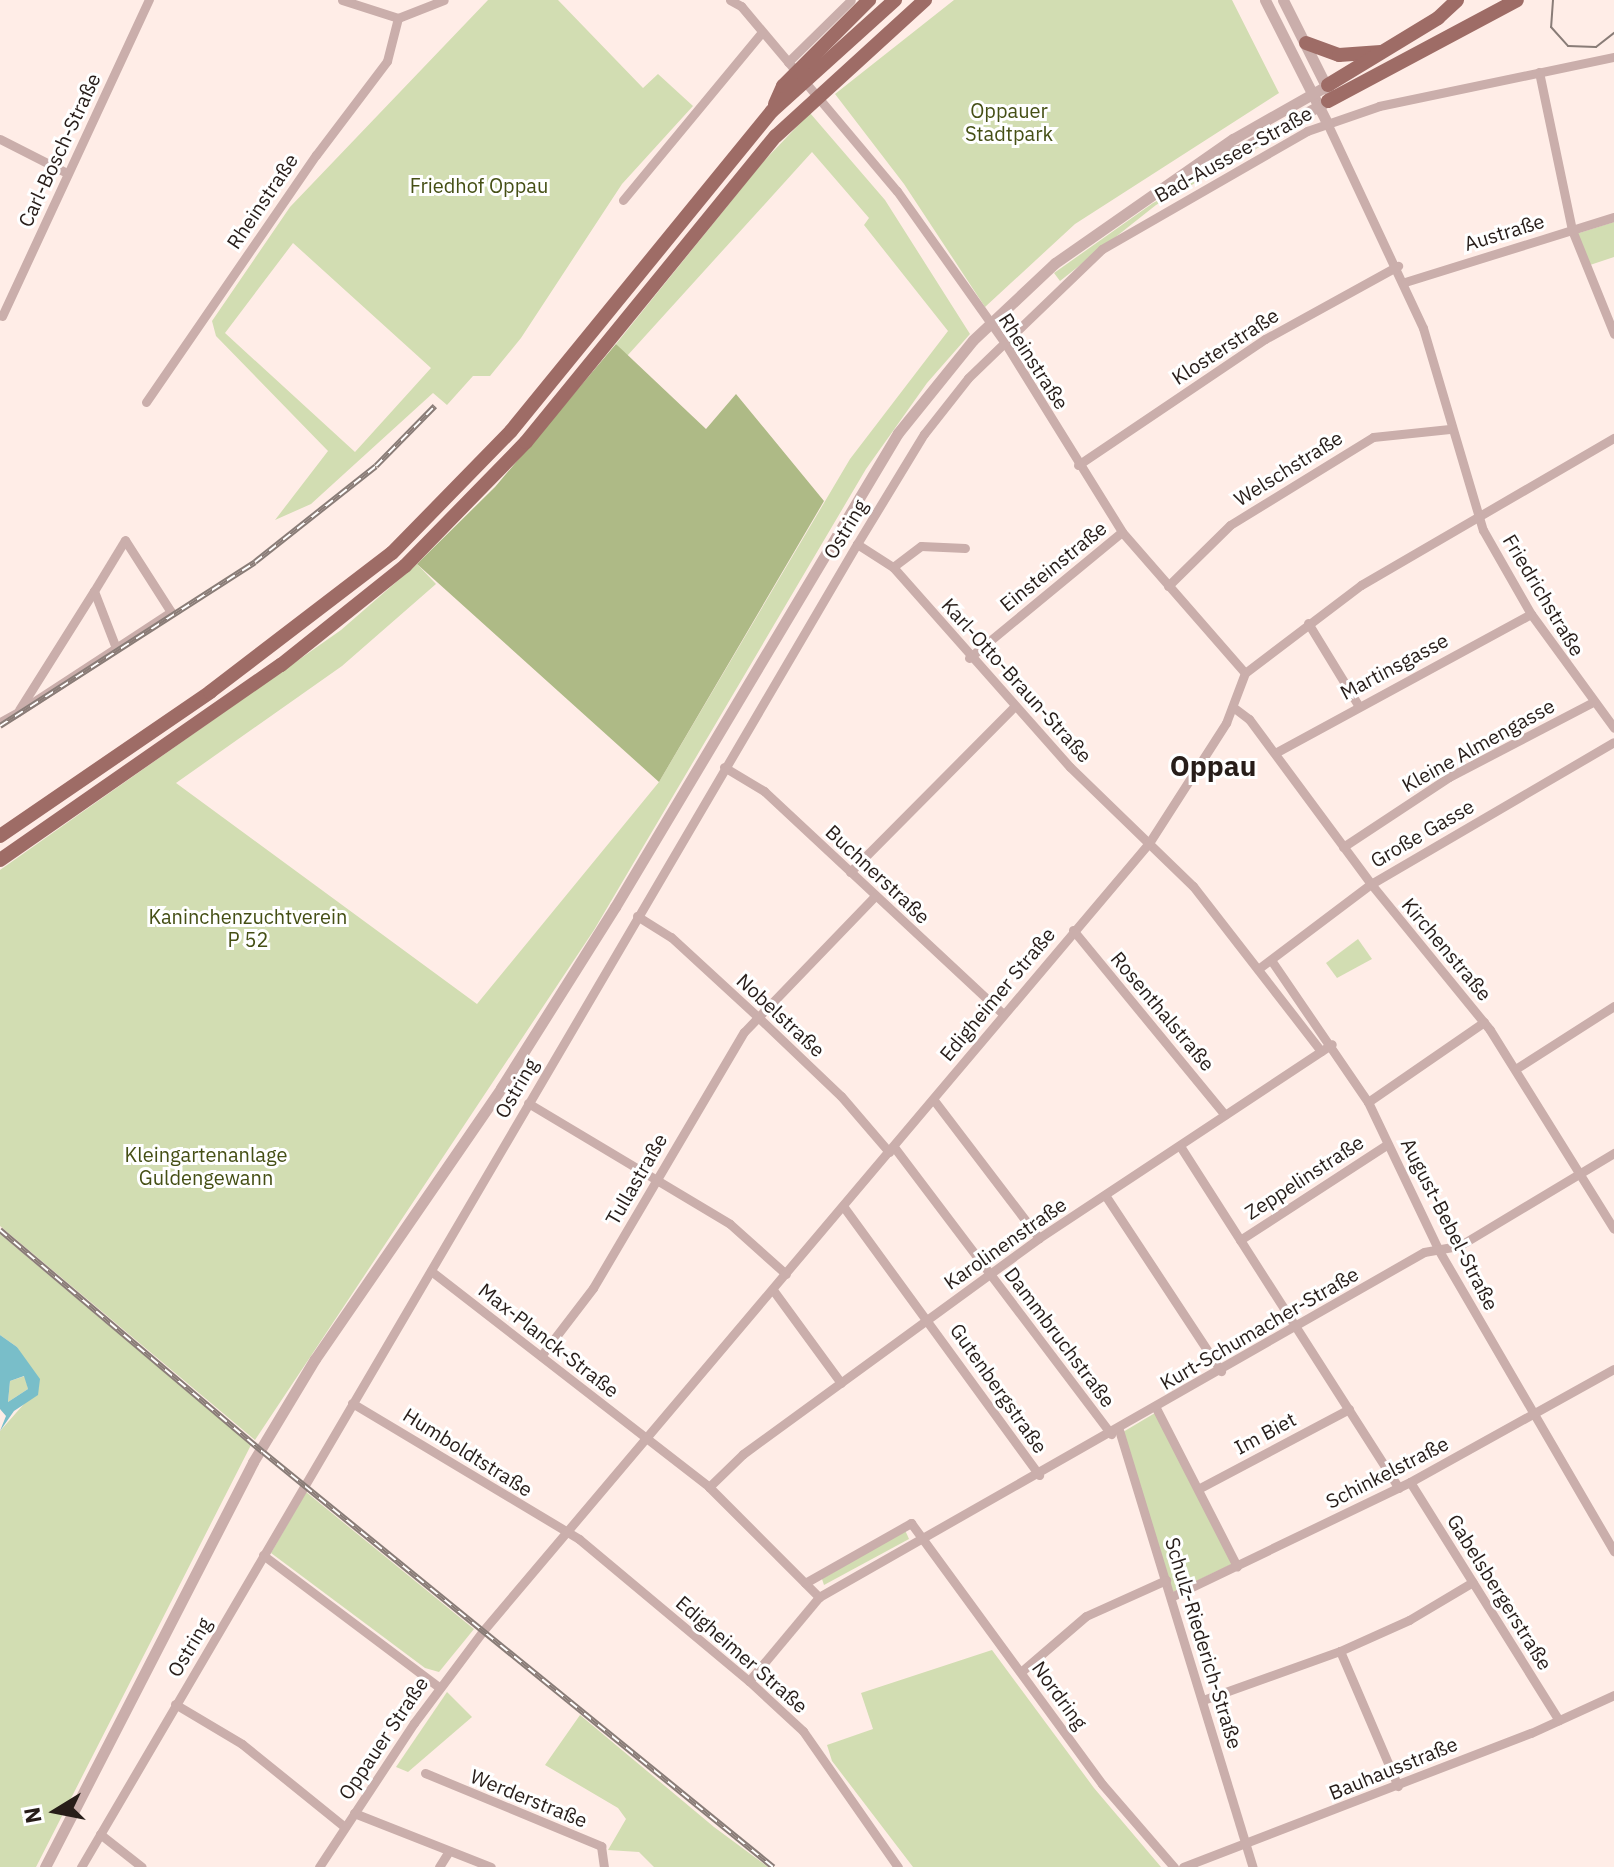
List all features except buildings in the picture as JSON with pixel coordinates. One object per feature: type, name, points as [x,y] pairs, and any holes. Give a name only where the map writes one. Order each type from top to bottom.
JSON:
[{"type":"highway","points":[[0,836],[210,692],[392,553],[511,431],[787,90],[869,0]]},
{"type":"highway","points":[[817,59],[895,0]]},
{"type":"highway","points":[[0,860],[281,665],[405,566],[526,442],[718,203],[803,109],[834,78],[925,0]]},
{"type":"highway","points":[[1328,85],[1438,18],[1457,0]]},
{"type":"highway","points":[[1324,103],[1517,0]]},
{"type":"highway","points":[[1306,43],[1339,55],[1381,52]]},
{"type":"street","name":"Carl-Bosch-Straße","points":[[2,316],[149,0]]},
{"type":"street","points":[[342,0],[398,18],[444,0]]},
{"type":"street","name":"Rheinstraße","points":[[730,0],[741,3],[897,191],[1005,343],[1122,532],[1245,673]]},
{"type":"street","points":[[788,62],[851,0]]},
{"type":"street","points":[[1265,0],[1313,92],[1324,103]]},
{"type":"street","points":[[1283,0],[1328,85],[1324,103],[1327,123]]},
{"type":"street","name":"Rheinstraße","points":[[146,402],[316,155],[387,61],[398,18]]},
{"type":"street","points":[[623,200],[762,32]]},
{"type":"street","name":"Bad-Aussee-Straße","points":[[1005,343],[1102,249],[1327,123],[1614,57]]},
{"type":"street","points":[[1539,72],[1572,230],[1614,334]]},
{"type":"street","points":[[1219,153],[1233,139],[1328,85]]},
{"type":"street","points":[[1219,153],[1239,150],[1324,103]]},
{"type":"street","name":"Friedrichstraße","points":[[1327,123],[1398,266],[1423,328],[1450,429],[1478,515],[1531,614],[1591,703],[1614,728]]},
{"type":"street","points":[[0,139],[67,173]]},
{"type":"street","name":"Ostring","points":[[45,1867],[253,1462],[615,907],[873,470],[939,378],[989,324],[1090,235],[1219,153]]},
{"type":"street","name":"Austraße","points":[[1405,282],[1614,217]]},
{"type":"street","name":"Klosterstraße","points":[[1078,465],[1265,339],[1398,266]]},
{"type":"street","name":"Ostring","points":[[81,1867],[857,544],[924,434],[968,378],[1005,343]]},
{"type":"street","name":"Welschstraße","points":[[1168,586],[1230,525],[1373,437],[1450,429]]},
{"type":"street","points":[[1245,673],[1308,623],[1478,515],[1614,438]]},
{"type":"street","name":"Einsteinstraße","points":[[969,658],[1122,532]]},
{"type":"street","points":[[0,722],[18,712],[171,612],[125,540],[18,712]]},
{"type":"street","name":"Karl-Otto-Braun-Straße","points":[[857,544],[893,567],[1014,707],[1149,843]]},
{"type":"street","points":[[893,567],[921,546],[965,548]]},
{"type":"street","points":[[94,591],[116,648]]},
{"type":"street","name":"Martinsgasse","points":[[1275,753],[1358,705],[1531,614]]},
{"type":"street","points":[[1308,623],[1358,705]]},
{"type":"street","name":"Edigheimer Straße","points":[[482,1632],[1149,843],[1233,707],[1245,673]]},
{"type":"street","name":"Kleine Almengasse","points":[[1343,847],[1449,777],[1591,703]]},
{"type":"street","points":[[850,872],[1014,707]]},
{"type":"street","name":"Kirchenstraße","points":[[1233,707],[1275,753],[1371,884],[1484,1022],[1517,1068],[1613,1226]]},
{"type":"street","name":"Große Gasse","points":[[1258,969],[1371,884],[1614,742]]},
{"type":"street","name":"Buchnerstraße","points":[[724,767],[764,791],[874,897],[1003,1014]]},
{"type":"street","points":[[1149,843],[1193,886],[1321,1051]]},
{"type":"street","name":"Tullastraße","points":[[541,1356],[593,1288],[735,1047],[874,897]]},
{"type":"street","name":"Nobelstraße","points":[[637,916],[671,937],[841,1096],[892,1150]]},
{"type":"street","name":"Rosenthalstraße","points":[[1073,930],[1225,1115]]},
{"type":"street","name":"August-Bebel-Straße","points":[[1271,960],[1332,1044],[1368,1102],[1438,1249],[1614,1551]]},
{"type":"street","points":[[1517,1068],[1614,1006]]},
{"type":"street","points":[[1368,1102],[1484,1022]]},
{"type":"street","name":"Karolinenstraße","points":[[709,1487],[743,1454],[1039,1238],[1332,1044]]},
{"type":"street","points":[[933,1099],[1039,1238]]},
{"type":"street","points":[[528,1103],[658,1178],[744,1233],[786,1274]]},
{"type":"street","name":"Zeppelinstraße","points":[[1240,1240],[1388,1144]]},
{"type":"street","points":[[1180,1146],[1399,1488]]},
{"type":"street","name":"Dammbruchstraße","points":[[892,1150],[1115,1432]]},
{"type":"street","name":"Kurt-Schumacher-Straße","points":[[749,1681],[819,1597],[1115,1432],[1424,1252],[1459,1246],[1614,1153]]},
{"type":"street","points":[[1105,1195],[1221,1371]]},
{"type":"street","name":"Gutenbergstraße","points":[[843,1206],[1039,1475]]},
{"type":"street","name":"Max-Planck-Straße","points":[[431,1271],[646,1437]]},
{"type":"street","points":[[773,1290],[841,1383]]},
{"type":"street","name":"Schinkelstraße","points":[[1171,1597],[1399,1488],[1614,1369]]},
{"type":"street","name":"Humboldtstraße","points":[[352,1403],[564,1533]]},
{"type":"street","points":[[1156,1408],[1237,1566]]},
{"type":"street","name":"Im Biet","points":[[1198,1489],[1349,1409]]},
{"type":"street","name":"Schulz-Riederich-Straße","points":[[1115,1432],[1166,1580],[1253,1867]]},
{"type":"street","points":[[646,1437],[709,1487],[819,1597]]},
{"type":"street","name":"Gabelsbergerstraße","points":[[1410,1482],[1559,1720]]},
{"type":"street","points":[[805,1583],[911,1523],[923,1539]]},
{"type":"street","name":"Edigheimer Straße","points":[[564,1533],[749,1681],[803,1731],[898,1867]]},
{"type":"street","name":"Nordring","points":[[923,1539],[1102,1784],[1174,1867]]},
{"type":"street","points":[[263,1555],[439,1687]]},
{"type":"street","points":[[1022,1671],[1086,1616],[1166,1580]]},
{"type":"street","points":[[1203,1700],[1340,1651],[1409,1620],[1473,1582]]},
{"type":"street","name":"Oppauer Straße","points":[[319,1867],[439,1687],[482,1632]]},
{"type":"street","points":[[1340,1651],[1398,1786]]},
{"type":"street","name":"Bauhausstraße","points":[[1183,1867],[1398,1786],[1614,1695]]},
{"type":"street","points":[[175,1704],[242,1744],[345,1827]]},
{"type":"street","name":"Werderstraße","points":[[425,1773],[601,1846],[604,1867]]},
{"type":"street","points":[[354,1813],[491,1867]]},
{"type":"street","points":[[100,1834],[142,1867]]},
{"type":"street","points":[[439,1867],[449,1851]]},
{"type":"green space","name":"Friedhof Oppau","points":[[488,0],[558,0],[643,88],[658,74],[693,106],[622,184],[521,338],[490,376],[473,376],[447,405],[433,393],[311,504],[275,520],[328,451],[216,336],[212,321],[290,207]],"holes":[[[293,243],[431,368],[355,452],[225,333]]]},
{"type":"green space","name":"Oppauer Stadtpark","points":[[954,0],[1232,0],[1279,93],[1075,224],[985,307],[904,184],[835,94]]},
{"type":"green space","points":[[810,113],[885,200],[970,334],[927,383],[866,469],[594,930],[255,1440],[0,1226],[0,870],[341,630],[417,564],[436,584],[342,666],[176,783],[477,1004],[659,782],[850,459],[948,331],[864,225],[869,218],[812,152],[627,356],[616,344],[762,163]]},
{"type":"green space","points":[[1299,125],[1156,205],[1060,281],[1054,273],[1153,203]]},
{"type":"green space","points":[[1614,222],[1614,257],[1587,266],[1576,234]]},
{"type":"green space","points":[[616,344],[706,429],[736,394],[824,501],[659,782],[417,564],[495,487]]},
{"type":"green space","points":[[1358,939],[1372,959],[1337,978],[1326,963]]},
{"type":"green space","points":[[0,1234],[251,1445],[36,1867],[0,1867],[0,1431],[39,1387],[17,1347],[0,1335]]},
{"type":"green space","points":[[25,1376],[28,1389],[8,1402],[10,1381]]},
{"type":"green space","points":[[1155,1413],[1232,1564],[1173,1592],[1123,1432]]},
{"type":"green space","points":[[306,1492],[474,1629],[439,1672],[425,1668],[271,1553]]},
{"type":"green space","points":[[905,1530],[909,1539],[824,1585],[822,1579]]},
{"type":"green space","points":[[992,1650],[1094,1788],[1161,1867],[913,1867],[832,1761],[827,1745],[873,1729],[861,1693]]},
{"type":"green space","points":[[447,1692],[472,1717],[408,1772],[396,1767]]},
{"type":"green space","points":[[580,1715],[714,1827],[768,1867],[654,1867],[639,1852],[608,1850],[626,1819],[618,1808],[545,1765]]},
{"type":"water","points":[[0,1335],[17,1347],[40,1379],[38,1395],[14,1411],[0,1431],[6,1416],[0,1409]],"holes":[[[24,1376],[28,1389],[8,1402],[10,1381]]]},
{"type":"tram line","points":[[1553,0],[1551,27],[1568,46],[1596,47],[1614,33]]},
{"type":"railway","points":[[0,726],[255,562],[376,466],[435,406]]},
{"type":"railway","points":[[0,1230],[263,1452],[773,1867]]},
{"type":"district","name":"Oppau","points":[[1213,766]]},
{"type":"park label","name":"Kaninchenzuchtverein P 52","points":[[248,928]]},
{"type":"park label","name":"Kleingartenanlage Guldengewann","points":[[206,1166]]}]
